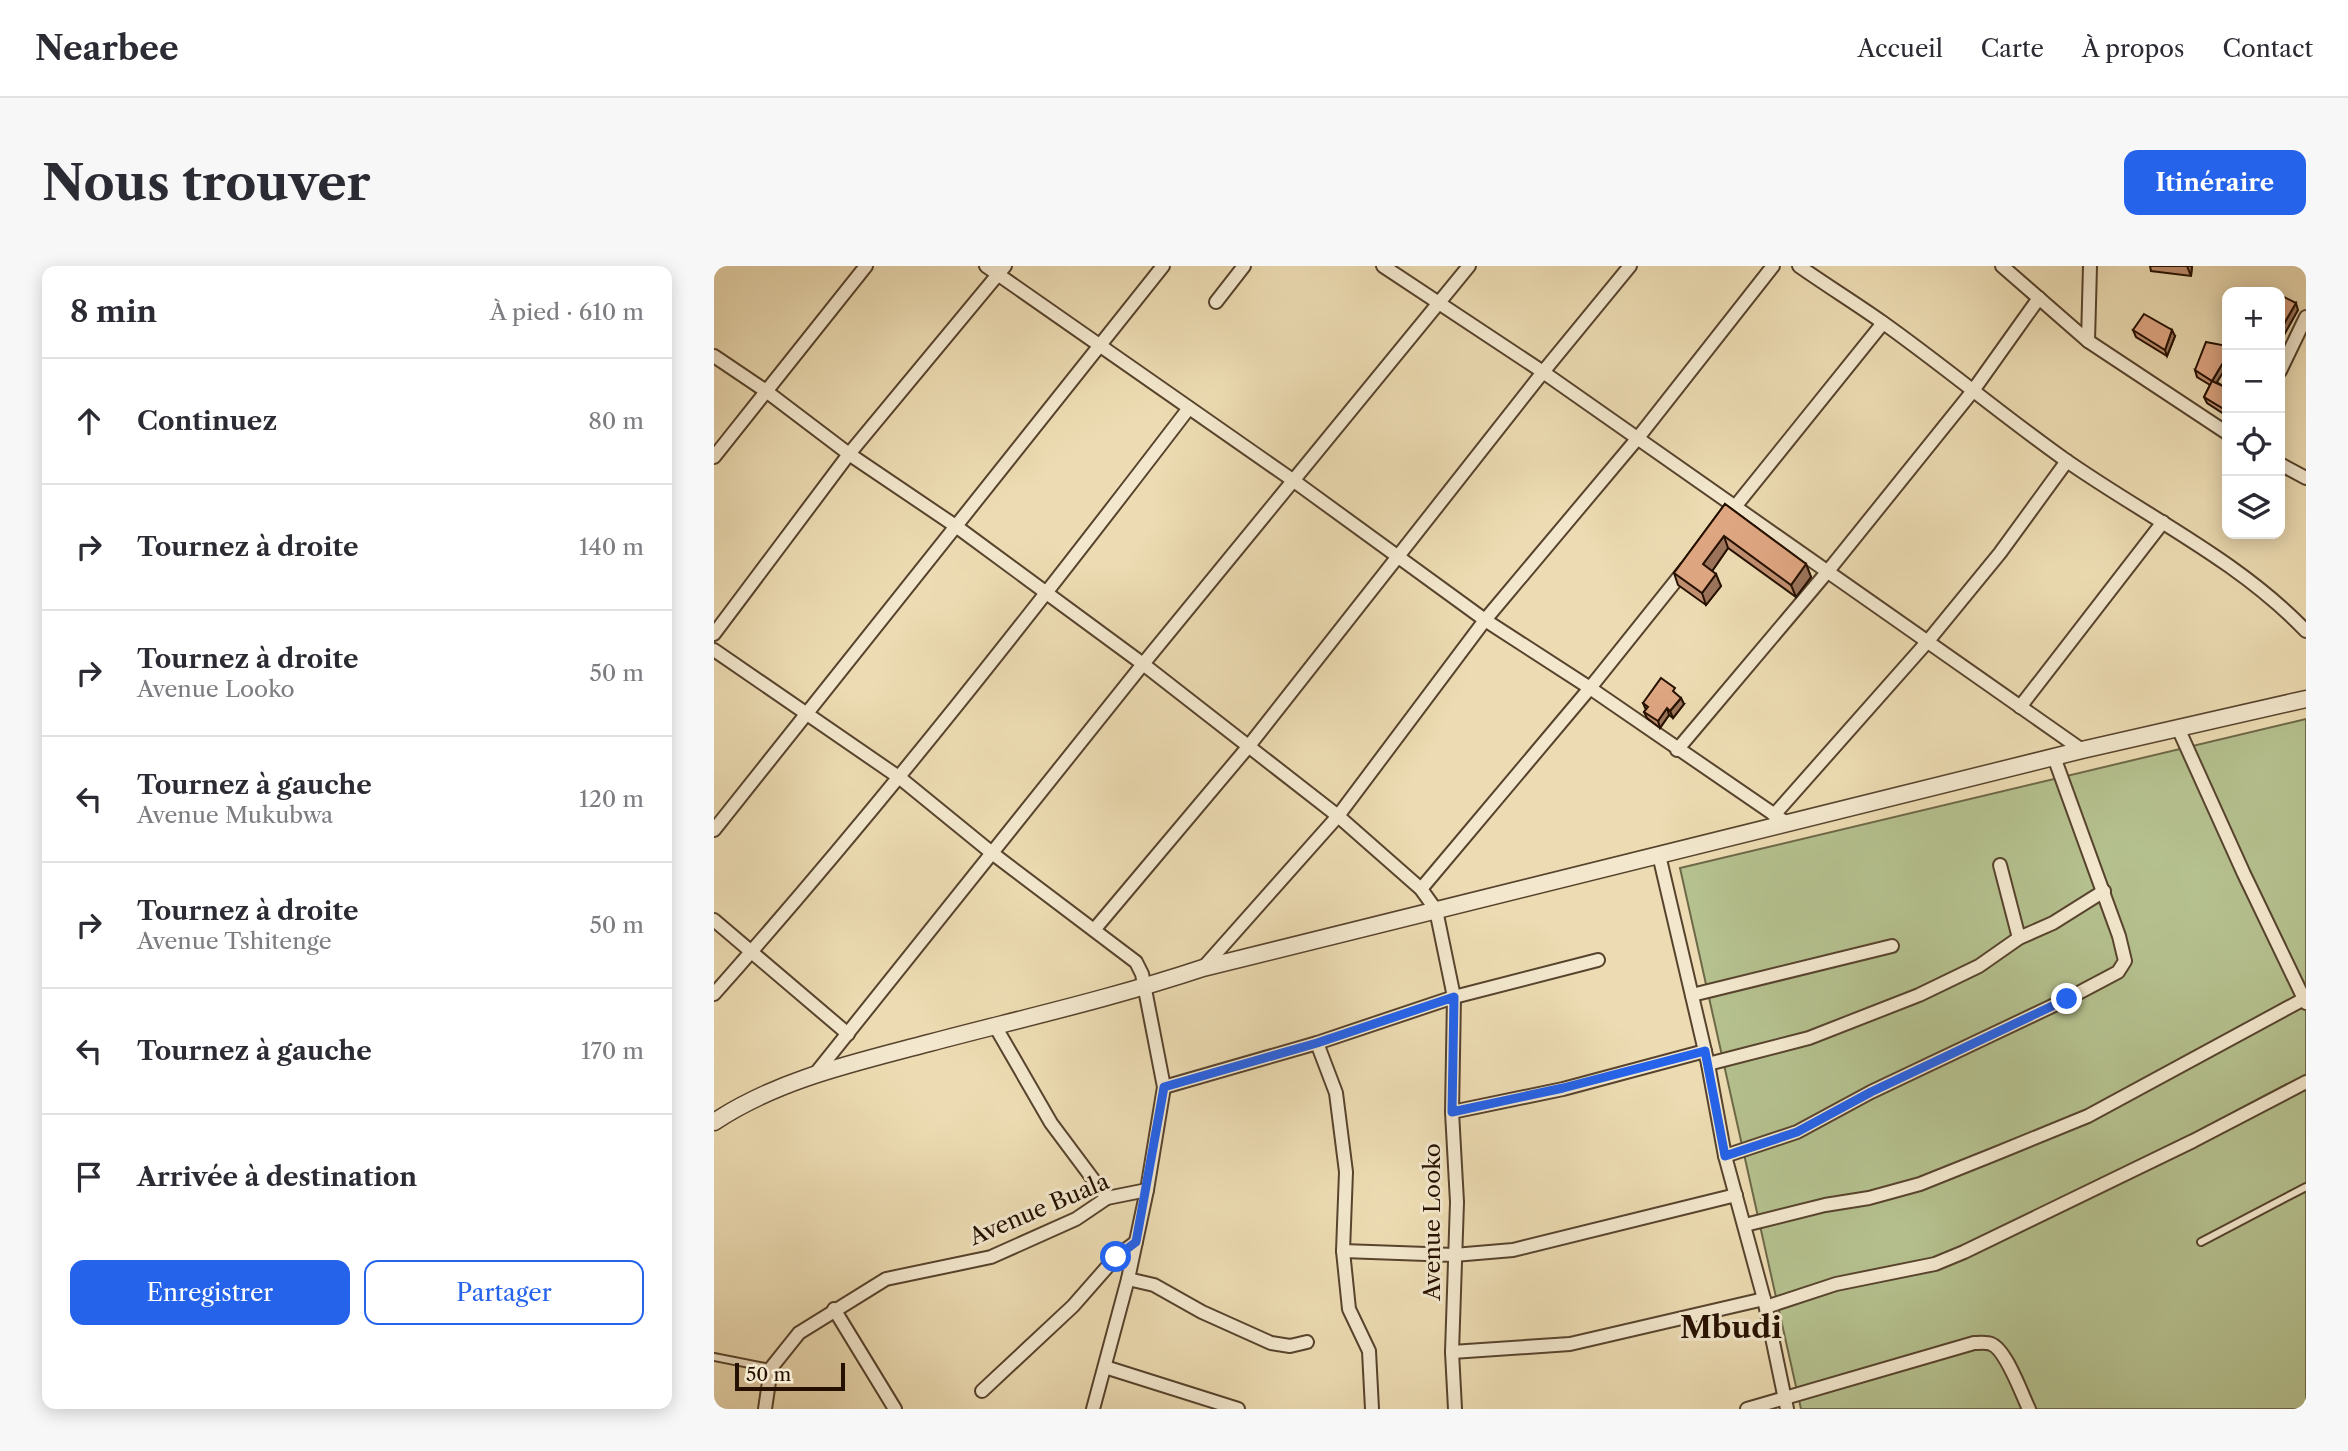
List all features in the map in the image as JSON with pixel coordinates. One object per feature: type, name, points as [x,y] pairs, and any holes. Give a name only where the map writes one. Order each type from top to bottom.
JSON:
[{"type":"street","points":[[714,457],[866,266]]},
{"type":"street","points":[[986,266],[1002,270],[1101,346],[1294,481],[1485,621],[1590,688],[1781,820]]},
{"type":"street","points":[[714,830],[1163,266]]},
{"type":"street","points":[[1216,302],[1244,266]]},
{"type":"street","points":[[1383,266],[1543,372],[2082,750]]},
{"type":"street","points":[[816,1073],[1143,664],[1469,266]]},
{"type":"street","points":[[1094,930],[1248,747],[1543,372],[1630,266]]},
{"type":"street","points":[[1203,968],[1338,816],[1485,621],[1637,439],[1773,266]]},
{"type":"street","points":[[1798,266],[1884,323],[1972,392],[2067,461],[2163,522],[2260,590],[2306,631]]},
{"type":"street","points":[[2002,266],[2088,341],[2222,430]]},
{"type":"street","points":[[2088,341],[2090,266]]},
{"type":"street","points":[[714,634],[849,454],[1002,270]]},
{"type":"street","points":[[1677,750],[1828,571],[1972,392],[2039,298]]},
{"type":"street","points":[[2285,361],[2306,317]]},
{"type":"street","points":[[1717,528],[1884,323]]},
{"type":"street","points":[[714,356],[766,391],[849,454],[957,527],[1143,664],[1338,816],[1421,889],[1436,910]]},
{"type":"street","points":[[714,994],[900,778],[1046,595],[1189,408]]},
{"type":"street","points":[[1781,820],[2000,553],[2067,461]]},
{"type":"street","points":[[2285,467],[2306,478]]},
{"type":"street","points":[[2020,707],[2163,522]]},
{"type":"street","points":[[1421,889],[1590,688],[1692,560]]},
{"type":"street","points":[[714,650],[900,778],[992,853],[1136,962],[1146,986],[1164,1087],[1147,1190],[1128,1279],[1093,1409]]},
{"type":"street","points":[[714,1122],[738,1106],[816,1073],[1146,986],[1203,968],[1659,855],[1781,820],[2306,699]]},
{"type":"street","points":[[1745,1225],[1920,1184],[2088,1116],[2305,1001],[2178,728]]},
{"type":"street","points":[[1725,1156],[1797,1132],[1871,1092],[2118,972],[2125,961],[2119,936],[2054,757]]},
{"type":"street","points":[[1659,855],[1707,1057],[1725,1156],[1765,1303],[1785,1404]]},
{"type":"street","points":[[2000,865],[2019,939]]},
{"type":"street","points":[[1452,1112],[1808,1038],[1919,995],[1979,966],[2019,939],[2053,923],[2104,891]]},
{"type":"street","name":"Avenue Looko","points":[[1436,910],[1454,997],[1452,1112],[1457,1202],[1452,1352],[1455,1409]]},
{"type":"street","points":[[714,920],[848,1034]]},
{"type":"street","points":[[1692,995],[1892,946]]},
{"type":"street","points":[[1164,1087],[1317,1043],[1454,997],[1598,960]]},
{"type":"street","points":[[995,1026],[1051,1123],[1107,1198]]},
{"type":"street","points":[[1317,1043],[1336,1093],[1346,1172],[1343,1251],[1349,1309],[1369,1351],[1372,1409]]},
{"type":"street","points":[[1452,1352],[1570,1344],[1935,1264],[2193,1141],[2306,1082]]},
{"type":"street","name":"Avenue Buala","points":[[765,1409],[771,1368],[799,1332],[886,1279],[991,1257],[1076,1219],[1107,1198],[1147,1190]]},
{"type":"street","points":[[1343,1251],[1454,1255],[1513,1250],[1737,1195]]},
{"type":"street","points":[[982,1391],[1073,1306],[1116,1257],[1136,1242]]},
{"type":"street","points":[[1128,1279],[1154,1285],[1202,1312],[1271,1343],[1290,1346],[1307,1342]]},
{"type":"street","points":[[834,1309],[895,1409]]},
{"type":"street","points":[[1747,1409],[1785,1404],[1974,1343],[1991,1344],[2007,1363],[2029,1409]]},
{"type":"street","points":[[1105,1367],[1238,1409]]},
{"type":"lane","points":[[2201,1242],[2306,1187]]},
{"type":"lane","points":[[714,1357],[771,1368]]},
{"type":"green space","points":[[2306,719],[2306,1409],[1801,1409],[1680,868]]},
{"type":"building","points":[[2285,298],[2296,303],[2285,322]]},
{"type":"building","points":[[2144,314],[2172,330],[2165,350],[2133,330]]},
{"type":"building","points":[[2206,342],[2222,345],[2222,364],[2212,381],[2195,370]]},
{"type":"building","points":[[2212,381],[2222,386],[2222,408],[2204,397]]},
{"type":"building","points":[[1725,504],[1806,564],[1791,585],[1724,536],[1703,564],[1716,574],[1702,593],[1674,573]]},
{"type":"building","points":[[1661,678],[1675,688],[1673,691],[1681,698],[1670,711],[1667,708],[1658,721],[1644,712],[1648,707],[1643,703]]},
{"type":"district","name":"Mbudi","points":[[1731,1328]]},
{"type":"route","points":[[1116,1257],[1136,1242],[1164,1087],[1317,1043],[1454,997],[1452,1112],[1563,1088],[1705,1051],[1725,1156],[1797,1132],[1871,1092],[2067,999]]}]
